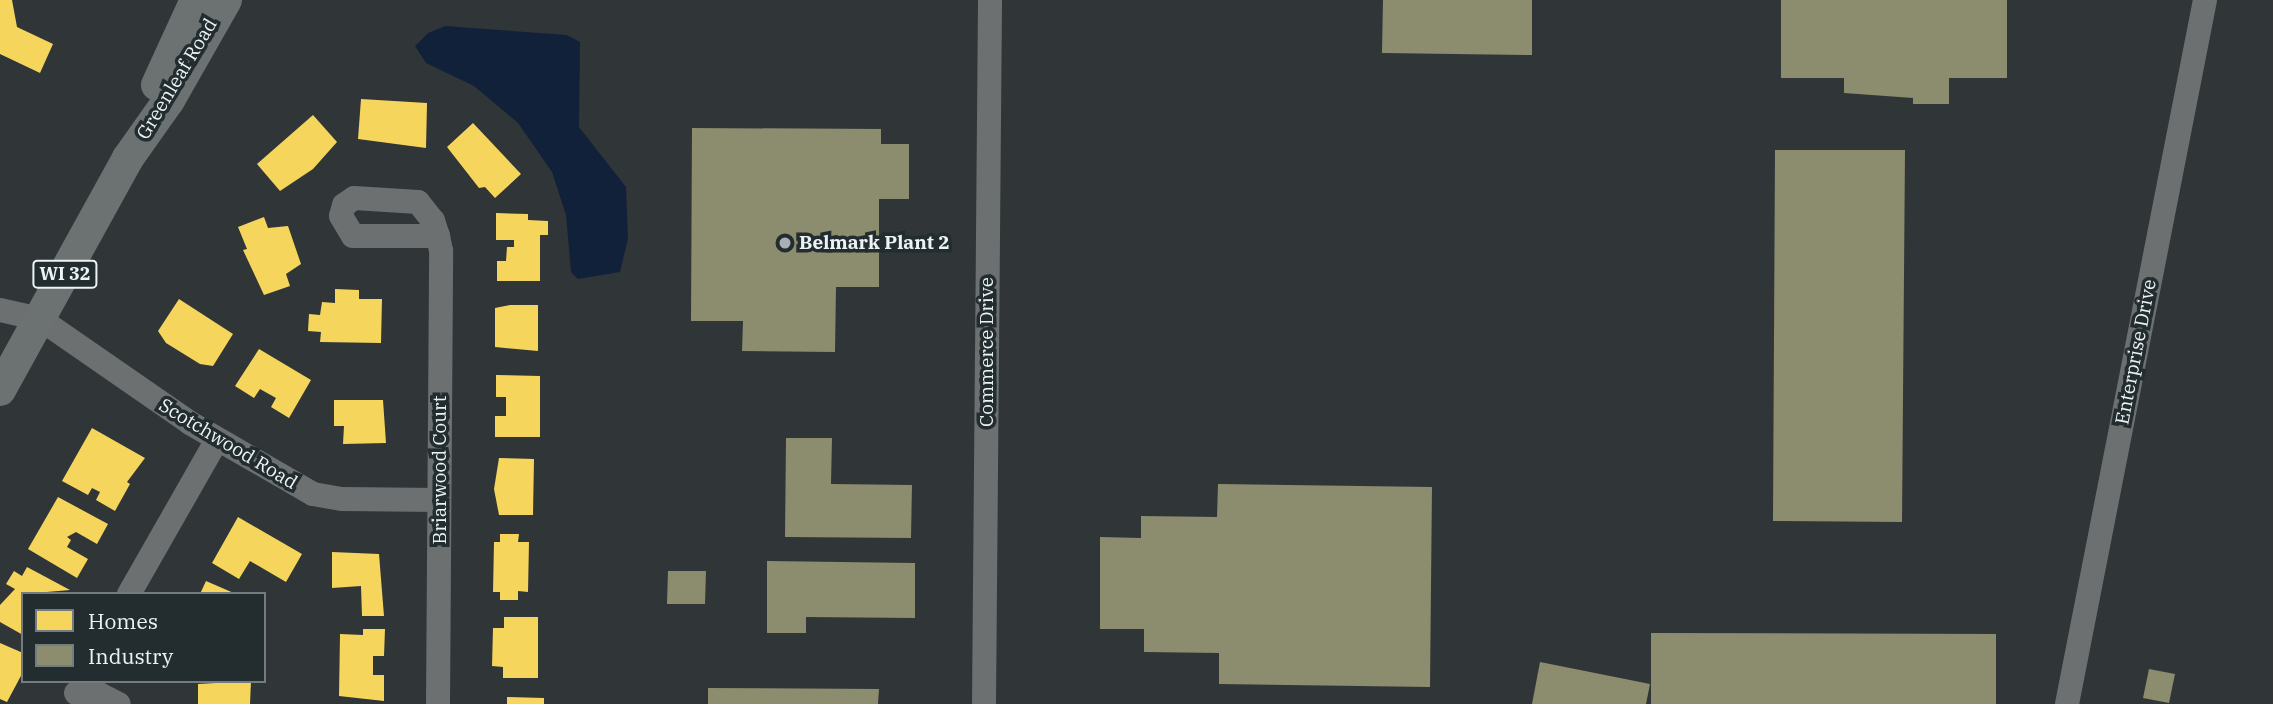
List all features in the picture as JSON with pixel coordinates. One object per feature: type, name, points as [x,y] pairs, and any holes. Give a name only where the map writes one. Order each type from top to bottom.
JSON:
[{"type":"main road","name":"Greenleaf Road","points":[[0,390],[128,158],[196,0]]},
{"type":"main road","name":"Greenleaf Road","points":[[128,158],[169,100],[226,0]]},
{"type":"street","name":"Commerce Drive","points":[[984,704],[990,0]]},
{"type":"street","name":"Enterprise Drive","points":[[2067,704],[2205,0]]},
{"type":"street","name":"Briarwood Court","points":[[438,236],[438,704]]},
{"type":"street","points":[[0,310],[40,319]]},
{"type":"street","name":"Scotchwood Road","points":[[40,319],[217,440],[313,494],[342,499],[439,500]]},
{"type":"street","points":[[131,592],[217,440]]},
{"type":"street","points":[[77,693],[99,694],[119,704]]},
{"type":"water","points":[[445,26],[567,35],[580,42],[579,127],[626,187],[628,239],[620,272],[578,279],[571,272],[566,215],[552,172],[518,123],[474,86],[426,63],[415,46],[428,33]]},
{"type":"building: Homes","points":[[0,0],[12,0],[17,27],[53,44],[40,73],[0,54]]},
{"type":"building: Homes","points":[[361,99],[427,103],[426,148],[358,139]]},
{"type":"building: Homes","points":[[313,115],[337,142],[313,169],[280,191],[257,164]]},
{"type":"building: Homes","points":[[473,123],[521,174],[495,198],[485,187],[479,188],[447,147]]},
{"type":"building: Homes","points":[[496,213],[528,214],[528,220],[548,221],[548,235],[540,235],[540,281],[497,281],[497,261],[506,261],[507,247],[514,247],[514,240],[496,240]]},
{"type":"building: Homes","points":[[264,217],[268,228],[288,226],[301,264],[286,274],[290,286],[264,295],[243,250],[247,249],[238,227]]},
{"type":"building: Homes","points":[[335,289],[359,290],[359,299],[382,299],[381,343],[320,342],[321,332],[308,331],[309,314],[320,315],[322,302],[335,303]]},
{"type":"building: Homes","points":[[179,299],[233,334],[213,366],[200,364],[166,343],[158,331]]},
{"type":"building: Homes","points":[[538,305],[538,351],[495,347],[495,308]]},
{"type":"building: Homes","points":[[259,349],[311,380],[289,418],[271,407],[276,398],[260,389],[254,398],[235,386]]},
{"type":"building: Homes","points":[[496,375],[540,376],[540,437],[495,437],[495,416],[506,416],[506,397],[496,397]]},
{"type":"building: Homes","points":[[334,400],[383,400],[386,443],[343,444],[344,426],[334,426]]},
{"type":"building: Homes","points":[[92,428],[145,458],[127,482],[130,484],[115,511],[96,500],[100,492],[92,488],[88,495],[62,481]]},
{"type":"building: Homes","points":[[499,458],[534,459],[533,515],[499,515],[494,489]]},
{"type":"building: Homes","points":[[58,497],[108,524],[97,544],[76,532],[67,537],[71,540],[67,547],[88,559],[77,578],[28,549]]},
{"type":"building: Homes","points":[[238,517],[302,554],[286,582],[250,561],[239,579],[212,563]]},
{"type":"building: Homes","points":[[500,534],[519,534],[518,542],[529,542],[528,592],[518,591],[518,600],[500,600],[500,592],[493,592],[494,542],[500,542]]},
{"type":"building: Homes","points":[[332,552],[379,554],[384,616],[362,616],[361,586],[332,588]]},
{"type":"building: Homes","points":[[27,567],[70,590],[21,592],[21,634],[0,622],[0,605],[15,589],[6,584],[14,571],[22,576]]},
{"type":"building: Homes","points":[[206,581],[231,592],[201,592]]},
{"type":"building: Homes","points":[[504,617],[538,617],[538,678],[503,678],[503,667],[492,666],[493,628],[504,628]]},
{"type":"building: Homes","points":[[363,629],[385,629],[384,656],[373,656],[373,675],[384,675],[384,701],[339,696],[340,634],[363,635]]},
{"type":"building: Homes","points":[[0,643],[21,652],[21,676],[7,702],[0,699]]},
{"type":"building: Homes","points":[[251,683],[250,704],[198,704],[198,684]]},
{"type":"building: Homes","points":[[507,697],[544,698],[544,704],[507,704]]},
{"type":"building: Industry","points":[[1383,0],[1532,0],[1532,55],[1382,53]]},
{"type":"building: Industry","points":[[1781,0],[2007,0],[2007,78],[1949,78],[1949,104],[1913,104],[1913,98],[1844,93],[1844,78],[1781,78]]},
{"type":"building: Industry","name":"Belmark Plant 2","points":[[692,128],[881,129],[881,144],[909,144],[909,199],[879,199],[879,287],[836,287],[835,352],[742,351],[743,321],[691,321]]},
{"type":"building: Industry","points":[[1775,150],[1905,150],[1902,522],[1773,521]]},
{"type":"building: Industry","points":[[786,438],[832,438],[831,484],[912,485],[911,538],[785,537]]},
{"type":"building: Industry","points":[[1218,484],[1432,487],[1430,687],[1219,684],[1219,653],[1144,652],[1144,629],[1100,629],[1100,537],[1141,538],[1141,516],[1217,517]]},
{"type":"building: Industry","points":[[767,561],[915,563],[915,618],[806,617],[806,633],[767,633]]},
{"type":"building: Industry","points":[[668,571],[706,571],[705,604],[667,604]]},
{"type":"building: Industry","points":[[1651,633],[1996,634],[1996,704],[1651,704]]},
{"type":"building: Industry","points":[[1540,662],[1650,684],[1646,704],[1532,704]]},
{"type":"building: Industry","points":[[2149,669],[2175,674],[2169,703],[2143,698]]},
{"type":"building: Industry","points":[[708,688],[879,689],[878,704],[708,704]]},
{"type":"place","name":"Belmark Plant 2","points":[[785,243]]}]
